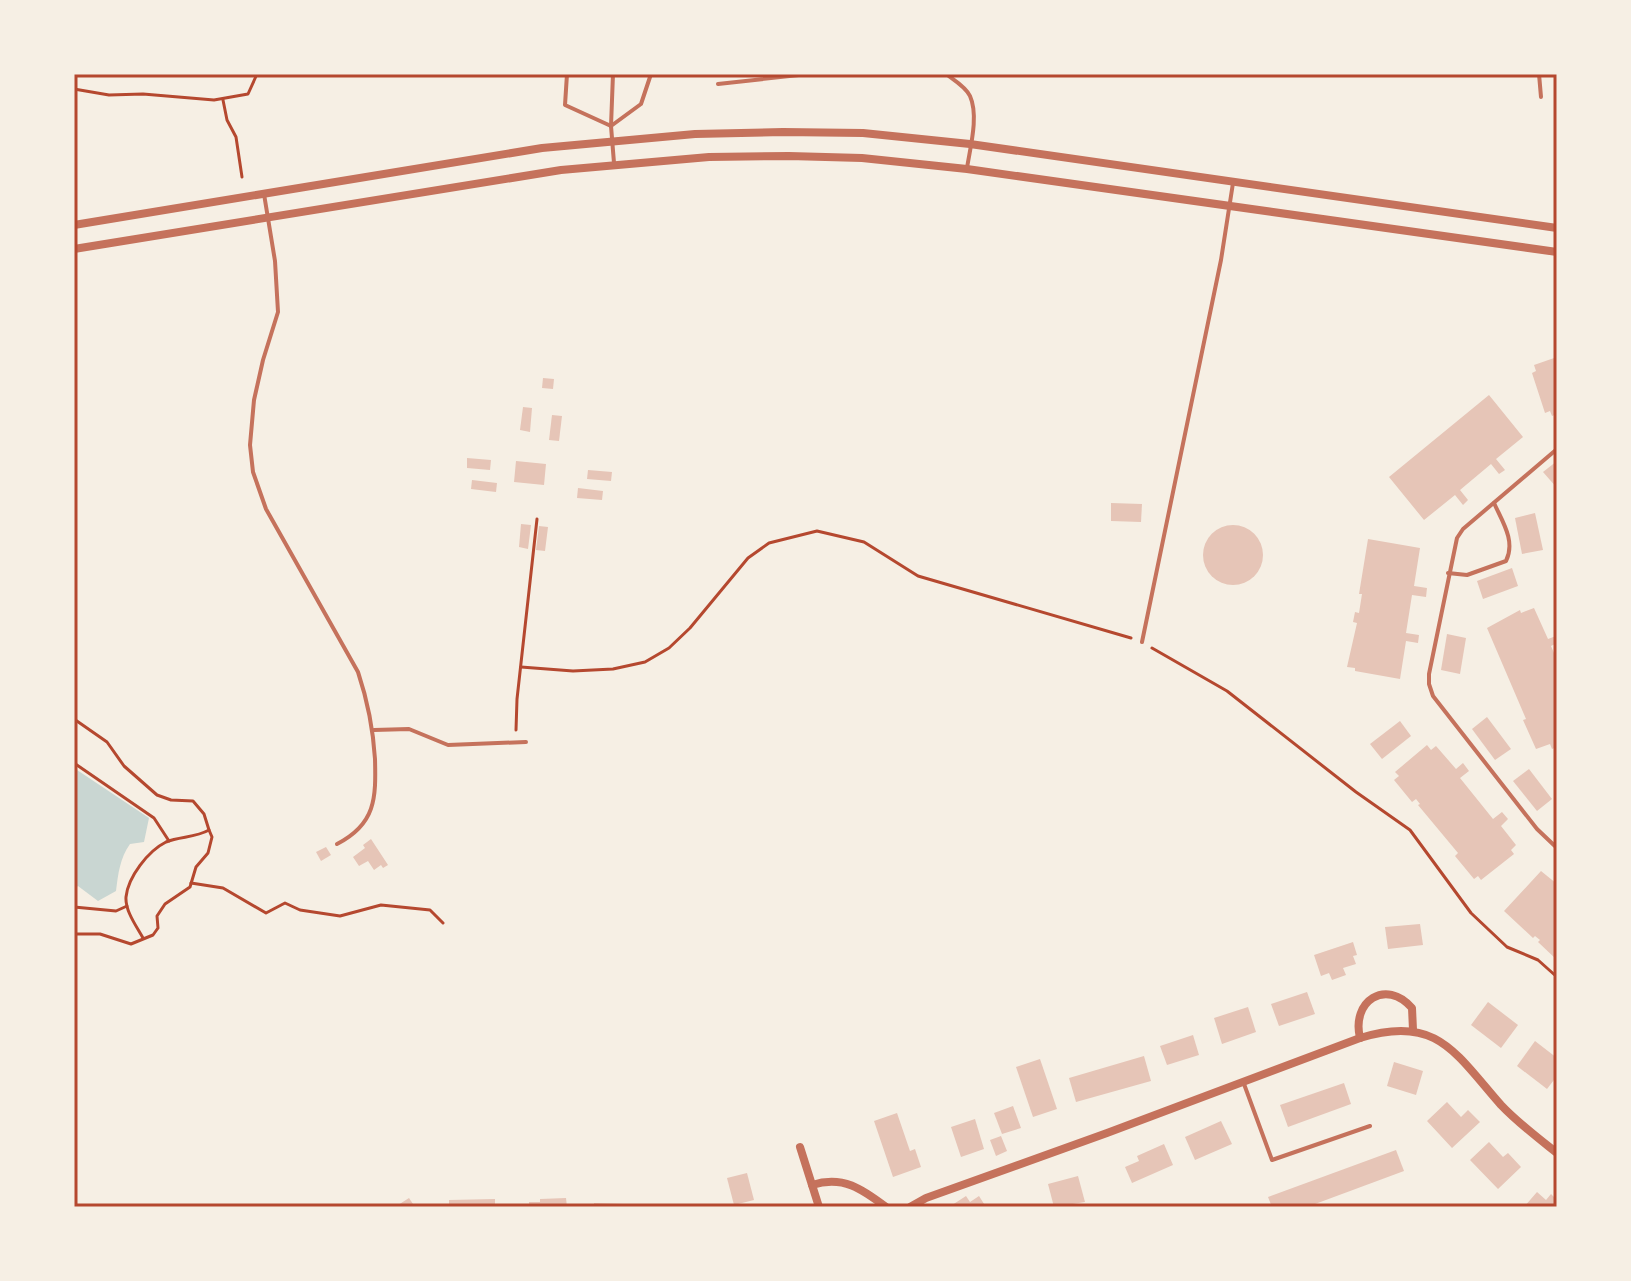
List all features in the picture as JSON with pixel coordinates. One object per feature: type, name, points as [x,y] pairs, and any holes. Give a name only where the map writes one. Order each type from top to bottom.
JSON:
[{"type":"street","points":[[74,225],[519,152],[612,140],[695,134],[809,132],[877,134],[970,144],[1557,228]]},
{"type":"street","points":[[74,249],[518,176],[709,157],[789,156],[862,158],[967,169],[1557,252]]},
{"type":"street","points":[[1360,1038],[1357,1024],[1360,1012],[1369,999],[1382,994],[1402,998],[1412,1008],[1413,1030]]},
{"type":"street","points":[[910,1207],[926,1198],[1389,1030],[1413,1030],[1435,1038],[1454,1052],[1504,1108],[1557,1153]]},
{"type":"street","points":[[800,1147],[819,1207]]},
{"type":"street","points":[[812,1185],[831,1180],[849,1183],[886,1207]]},
{"type":"lane","points":[[567,74],[565,105],[611,126]]},
{"type":"lane","points":[[613,74],[611,126],[615,164]]},
{"type":"lane","points":[[611,126],[641,104],[651,74]]},
{"type":"lane","points":[[718,84],[808,74]]},
{"type":"lane","points":[[946,74],[964,88],[971,99],[973,117],[967,169]]},
{"type":"lane","points":[[1539,74],[1541,97]]},
{"type":"lane","points":[[1142,642],[1221,260],[1233,181]]},
{"type":"lane","points":[[264,194],[275,261],[278,312],[254,400],[250,445],[253,472],[266,509],[358,672],[374,730],[376,791],[372,807],[359,830],[337,844]]},
{"type":"lane","points":[[1557,449],[1463,529],[1457,538],[1429,684],[1433,696],[1537,829],[1557,848]]},
{"type":"lane","points":[[1448,573],[1467,575],[1506,561],[1510,553],[1510,540],[1494,503]]},
{"type":"lane","points":[[374,730],[409,729],[448,745],[526,742]]},
{"type":"lane","points":[[1243,1082],[1272,1160],[1370,1126]]},
{"type":"path","points":[[74,89],[109,95],[223,98],[248,94],[257,74]]},
{"type":"path","points":[[267,74],[279,74]]},
{"type":"path","points":[[223,98],[227,120],[236,137],[242,177]]},
{"type":"path","points":[[516,742],[516,707],[537,519]]},
{"type":"path","points":[[521,667],[573,671],[613,669],[645,662],[669,648],[690,628],[748,558],[769,543],[817,531],[864,542],[918,576],[1142,642],[1227,691],[1356,792],[1410,830],[1471,913],[1507,947],[1538,960],[1557,977]]},
{"type":"path","points":[[74,719],[107,742],[124,766],[157,795],[171,800],[193,801],[204,814],[212,837],[208,853],[196,867],[190,887],[165,904],[157,916],[158,928],[153,935],[131,944],[100,934],[75,935]]},
{"type":"path","points":[[74,763],[154,818],[169,841]]},
{"type":"path","points":[[143,938],[127,906],[126,897],[142,862],[169,841],[197,836],[209,830]]},
{"type":"path","points":[[191,883],[223,888],[266,913],[285,903],[300,910],[340,916],[381,905],[430,910],[443,923]]},
{"type":"path","points":[[74,907],[116,911],[127,906]]},
{"type":"shaded area","points":[[74,768],[149,818],[144,842],[130,844],[124,855],[116,891],[98,901],[78,886],[74,889]]},
{"type":"building","points":[[1557,357],[1557,414],[1552,416],[1550,411],[1545,413],[1532,373],[1536,371],[1534,365]]},
{"type":"building","points":[[543,378],[554,379],[553,389],[542,388]]},
{"type":"building","points":[[1489,395],[1523,437],[1496,459],[1505,470],[1499,474],[1491,464],[1460,490],[1468,500],[1463,505],[1455,495],[1424,520],[1389,477]]},
{"type":"building","points":[[523,407],[532,408],[530,432],[520,430]]},
{"type":"building","points":[[552,415],[562,416],[559,441],[549,440]]},
{"type":"building","points":[[467,458],[491,460],[490,470],[467,468]]},
{"type":"building","points":[[516,461],[546,464],[544,485],[514,482]]},
{"type":"building","points":[[1557,461],[1557,488],[1543,472]]},
{"type":"building","points":[[588,470],[612,472],[611,481],[587,479]]},
{"type":"building","points":[[472,480],[497,483],[496,492],[471,489]]},
{"type":"building","points":[[578,488],[603,491],[602,500],[577,498]]},
{"type":"building","points":[[1111,503],[1142,504],[1141,522],[1111,521]]},
{"type":"building","points":[[1535,513],[1543,550],[1522,554],[1515,518]]},
{"type":"building","points":[[521,524],[531,525],[528,549],[519,547]]},
{"type":"building","points":[[1233,525],[1244,527],[1254,534],[1261,544],[1261,566],[1254,576],[1244,583],[1233,585],[1222,583],[1212,576],[1205,566],[1203,555],[1205,544],[1212,534],[1222,527]]},
{"type":"building","points":[[539,526],[548,527],[545,551],[536,550]]},
{"type":"building","points":[[1368,539],[1420,548],[1414,586],[1427,588],[1426,597],[1412,595],[1406,633],[1419,635],[1418,643],[1406,641],[1400,679],[1347,667],[1357,623],[1353,622],[1355,612],[1359,613]]},
{"type":"building","points":[[1512,568],[1518,586],[1483,599],[1477,581]]},
{"type":"building","points":[[1534,608],[1548,639],[1556,636],[1557,639],[1557,643],[1551,646],[1557,660],[1557,747],[1552,749],[1550,744],[1536,749],[1487,628],[1520,610],[1521,613]]},
{"type":"building","points":[[1447,634],[1466,638],[1460,674],[1441,670]]},
{"type":"building","points":[[1487,717],[1511,749],[1495,760],[1472,729]]},
{"type":"building","points":[[1400,721],[1411,736],[1382,759],[1370,744]]},
{"type":"building","points":[[1427,745],[1431,750],[1436,746],[1456,769],[1463,763],[1469,771],[1460,778],[1493,819],[1502,812],[1508,819],[1501,826],[1516,845],[1511,850],[1514,854],[1481,880],[1478,876],[1474,879],[1416,799],[1412,802],[1394,780],[1399,776],[1395,772]]},
{"type":"building","points":[[1529,769],[1552,799],[1537,811],[1513,781]]},
{"type":"building","points":[[371,839],[388,865],[383,868],[381,865],[374,870],[368,861],[359,866],[353,857]]},
{"type":"building","points":[[326,847],[331,855],[321,861],[316,852]]},
{"type":"building","points":[[1541,871],[1557,884],[1557,960],[1538,942],[1540,940],[1535,936],[1533,938],[1504,911]]},
{"type":"building","points":[[1420,924],[1423,945],[1388,949],[1385,927]]},
{"type":"building","points":[[1353,942],[1356,964],[1343,968],[1346,975],[1332,980],[1329,973],[1321,976],[1314,955]]},
{"type":"building","points":[[1307,992],[1315,1014],[1279,1026],[1271,1004]]},
{"type":"building","points":[[1488,1002],[1518,1025],[1501,1048],[1471,1025]]},
{"type":"building","points":[[1248,1007],[1256,1032],[1222,1044],[1214,1018]]},
{"type":"building","points":[[1193,1035],[1199,1055],[1167,1065],[1160,1046]]},
{"type":"building","points":[[1535,1041],[1557,1058],[1557,1076],[1547,1089],[1517,1066]]},
{"type":"building","points":[[1144,1056],[1151,1081],[1076,1102],[1069,1078]]},
{"type":"building","points":[[1040,1059],[1057,1109],[1033,1117],[1016,1067]]},
{"type":"building","points":[[1394,1062],[1423,1071],[1416,1095],[1387,1086]]},
{"type":"building","points":[[1344,1083],[1351,1104],[1288,1127],[1280,1105]]},
{"type":"building","points":[[1447,1102],[1461,1117],[1468,1110],[1480,1122],[1452,1148],[1427,1121]]},
{"type":"building","points":[[1013,1106],[1021,1128],[1002,1134],[994,1113]]},
{"type":"building","points":[[897,1113],[910,1151],[915,1149],[921,1167],[893,1177],[874,1121]]},
{"type":"building","points":[[975,1119],[984,1149],[961,1157],[951,1127]]},
{"type":"building","points":[[1221,1121],[1232,1144],[1195,1160],[1185,1137]]},
{"type":"building","points":[[1001,1136],[1007,1151],[996,1156],[990,1140]]},
{"type":"building","points":[[1489,1142],[1503,1157],[1508,1153],[1521,1167],[1498,1189],[1470,1160]]},
{"type":"building","points":[[1164,1144],[1173,1165],[1132,1183],[1125,1167],[1139,1161],[1137,1156]]},
{"type":"building","points":[[1396,1150],[1404,1171],[1307,1207],[1272,1207],[1268,1197]]},
{"type":"building","points":[[747,1173],[754,1200],[734,1205],[727,1178]]},
{"type":"building","points":[[1078,1176],[1085,1202],[1054,1207],[1048,1184]]},
{"type":"building","points":[[1537,1192],[1546,1200],[1551,1194],[1557,1200],[1557,1207],[1524,1207]]},
{"type":"building","points":[[966,1196],[970,1202],[979,1196],[986,1207],[949,1207]]},
{"type":"building","points":[[409,1198],[415,1207],[395,1207]]},
{"type":"building","points":[[566,1198],[567,1207],[529,1207],[529,1202],[540,1202],[540,1199]]},
{"type":"building","points":[[495,1199],[495,1207],[449,1207],[449,1200]]},
{"type":"building","points":[[594,1203],[623,1204],[623,1207],[594,1207]]}]
